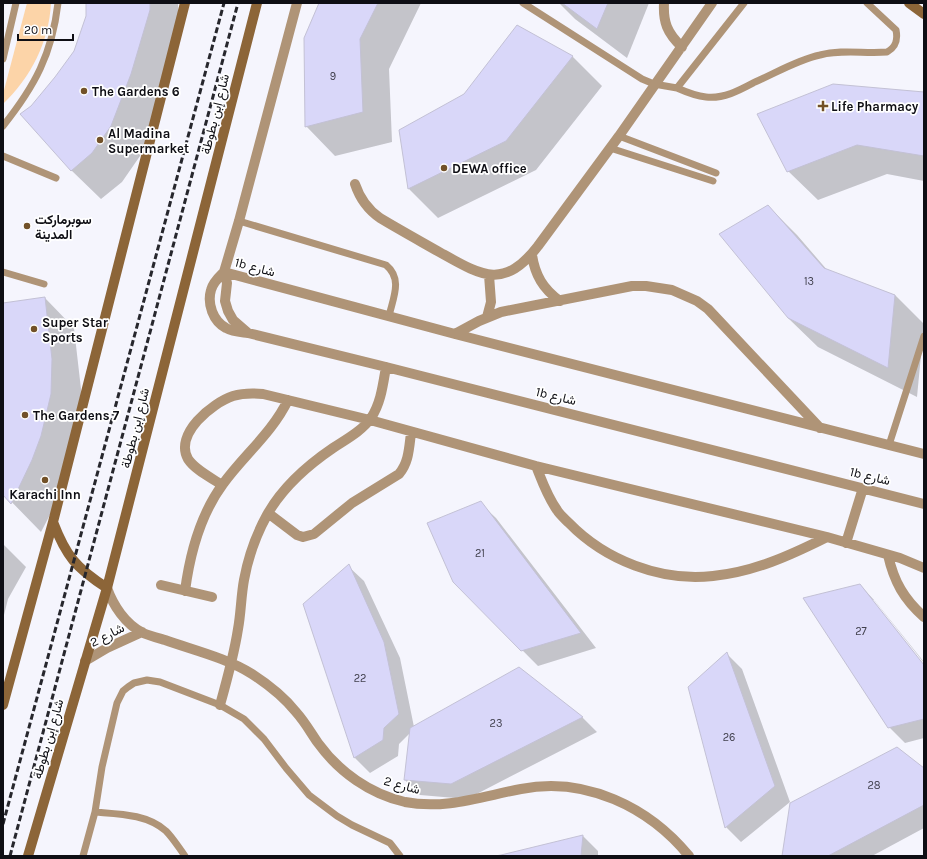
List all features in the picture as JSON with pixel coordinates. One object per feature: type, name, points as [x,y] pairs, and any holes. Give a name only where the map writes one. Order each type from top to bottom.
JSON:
[{"type":"main road","points":[[3,705],[53,522],[185,3]]},
{"type":"main road","name":"شارع إبن بطوطة","points":[[28,856],[107,588],[257,3]]},
{"type":"main road","points":[[909,3],[924,14]]},
{"type":"main road","points":[[53,522],[61,542],[73,560],[88,576],[107,588]]},
{"type":"street","points":[[248,333],[233,320],[228,311],[226,301],[227,283],[224,272],[297,3]]},
{"type":"street","points":[[664,3],[664,15],[667,28],[674,39],[682,47]]},
{"type":"street","points":[[355,184],[364,204],[371,212],[472,270],[489,275],[501,274],[513,270],[532,254],[619,136],[712,3]]},
{"type":"street","points":[[532,254],[537,277],[543,286],[560,301]]},
{"type":"street","name":"1b شارع","points":[[924,454],[455,334],[224,272],[216,279],[211,289],[210,300],[212,311],[217,321],[225,328],[235,332],[248,333],[386,366],[924,504]]},
{"type":"street","points":[[487,317],[491,302],[489,275]]},
{"type":"street","points":[[455,334],[487,317],[500,312],[632,286],[659,287],[672,290],[697,301],[718,318],[820,428]]},
{"type":"street","points":[[220,705],[232,664],[246,569],[257,535],[268,514],[281,495],[296,478],[313,463],[370,420],[376,410],[380,398],[386,366]]},
{"type":"street","points":[[222,485],[194,466],[186,454],[186,440],[197,421],[213,406],[233,396],[248,393],[263,394],[370,420],[411,433],[536,466],[827,537],[913,562],[924,568]]},
{"type":"street","points":[[185,590],[192,548],[208,508],[222,485],[272,427],[288,400]]},
{"type":"street","points":[[268,514],[297,535],[303,537],[314,534],[352,503],[399,474],[408,457],[411,433]]},
{"type":"street","points":[[536,466],[546,493],[557,511],[578,532],[601,549],[627,562],[655,571],[683,576],[712,576],[740,572],[785,557],[827,537]]},
{"type":"street","points":[[846,543],[863,488]]},
{"type":"street","points":[[888,555],[891,571],[897,584],[905,597],[924,617]]},
{"type":"street","points":[[161,585],[212,597]]},
{"type":"street","name":"شارع 2","points":[[107,588],[110,597],[121,613],[142,632],[232,664],[250,673],[266,684],[296,711],[328,756],[353,778],[369,788],[405,802],[424,804],[444,804],[467,801],[523,788],[544,786],[586,790],[626,804],[644,815],[670,835],[689,856]]},
{"type":"street","name":"شارع 2","points":[[85,661],[107,648],[142,632]]},
{"type":"lane","points":[[3,59],[16,3]]},
{"type":"lane","points":[[3,126],[19,107],[42,67],[56,23],[58,3]]},
{"type":"lane","points":[[523,3],[642,79],[654,84],[677,88],[706,97],[721,97],[795,64],[820,55],[847,51],[887,52],[893,48],[896,43],[898,37],[896,30],[867,3]]},
{"type":"lane","points":[[677,88],[744,3]]},
{"type":"lane","points":[[619,136],[716,173]]},
{"type":"lane","points":[[610,148],[713,181]]},
{"type":"lane","points":[[3,156],[56,178]]},
{"type":"lane","points":[[239,221],[386,265],[391,269],[396,280],[396,287],[389,316]]},
{"type":"lane","points":[[3,272],[44,284]]},
{"type":"lane","points":[[889,445],[924,336]]},
{"type":"lane","points":[[83,856],[95,812],[102,767],[117,703],[128,687],[140,681],[153,680],[220,705],[244,718],[254,727],[298,782],[318,802],[352,825],[390,843],[400,856]]},
{"type":"lane","points":[[95,812],[134,816],[152,822],[167,832],[185,856]]},
{"type":"shaded area","points":[[27,3],[51,3],[47,31],[37,58],[30,70],[13,94],[3,104],[3,94]]},
{"type":"building","name":"The Gardens 6","points":[[86,3],[150,3],[150,10],[131,74],[111,126],[92,153],[71,171],[20,114],[31,106],[74,51],[86,16]]},
{"type":"building","points":[[319,3],[378,3],[360,39],[363,112],[305,127],[304,38]]},
{"type":"building","points":[[562,3],[608,3],[597,29]]},
{"type":"building","points":[[517,25],[573,56],[506,141],[408,189],[399,130],[464,94]]},
{"type":"building","points":[[833,84],[924,92],[924,156],[857,145],[787,172],[757,114]]},
{"type":"building","points":[[768,205],[824,268],[895,295],[888,368],[788,318],[719,234]]},
{"type":"building","name":"The Gardens 7","points":[[45,297],[52,359],[51,394],[41,436],[32,460],[11,504],[3,495],[3,303]]},
{"type":"building","points":[[481,501],[581,633],[521,651],[453,582],[427,523]]},
{"type":"building","points":[[349,564],[384,642],[399,714],[384,728],[383,740],[354,758],[303,604]]},
{"type":"building","points":[[860,584],[924,665],[924,719],[888,728],[803,598]]},
{"type":"building","points":[[727,652],[775,786],[725,828],[688,687]]},
{"type":"building","points":[[519,667],[583,717],[451,784],[404,780],[410,728]]},
{"type":"building","points":[[897,747],[924,768],[924,805],[828,856],[782,856],[790,803]]},
{"type":"building","points":[[583,835],[581,856],[495,856],[501,855]]},
{"type":"railway","points":[[3,824],[224,3]]},
{"type":"railway","points":[[10,856],[238,3]]},
{"type":"place","name":"The Gardens 6","points":[[84,91]]},
{"type":"place","name":"Life Pharmacy","points":[[823,106]]},
{"type":"place","name":"Al Madina Supermarket","points":[[100,140]]},
{"type":"place","name":"DEWA office","points":[[444,168]]},
{"type":"place","name":"سوبرماركت المدينة","points":[[27,226]]},
{"type":"place","name":"Super Star Sports","points":[[34,329]]},
{"type":"place","name":"The Gardens 7","points":[[25,415]]},
{"type":"place","name":"Karachi Inn","points":[[45,480]]}]
